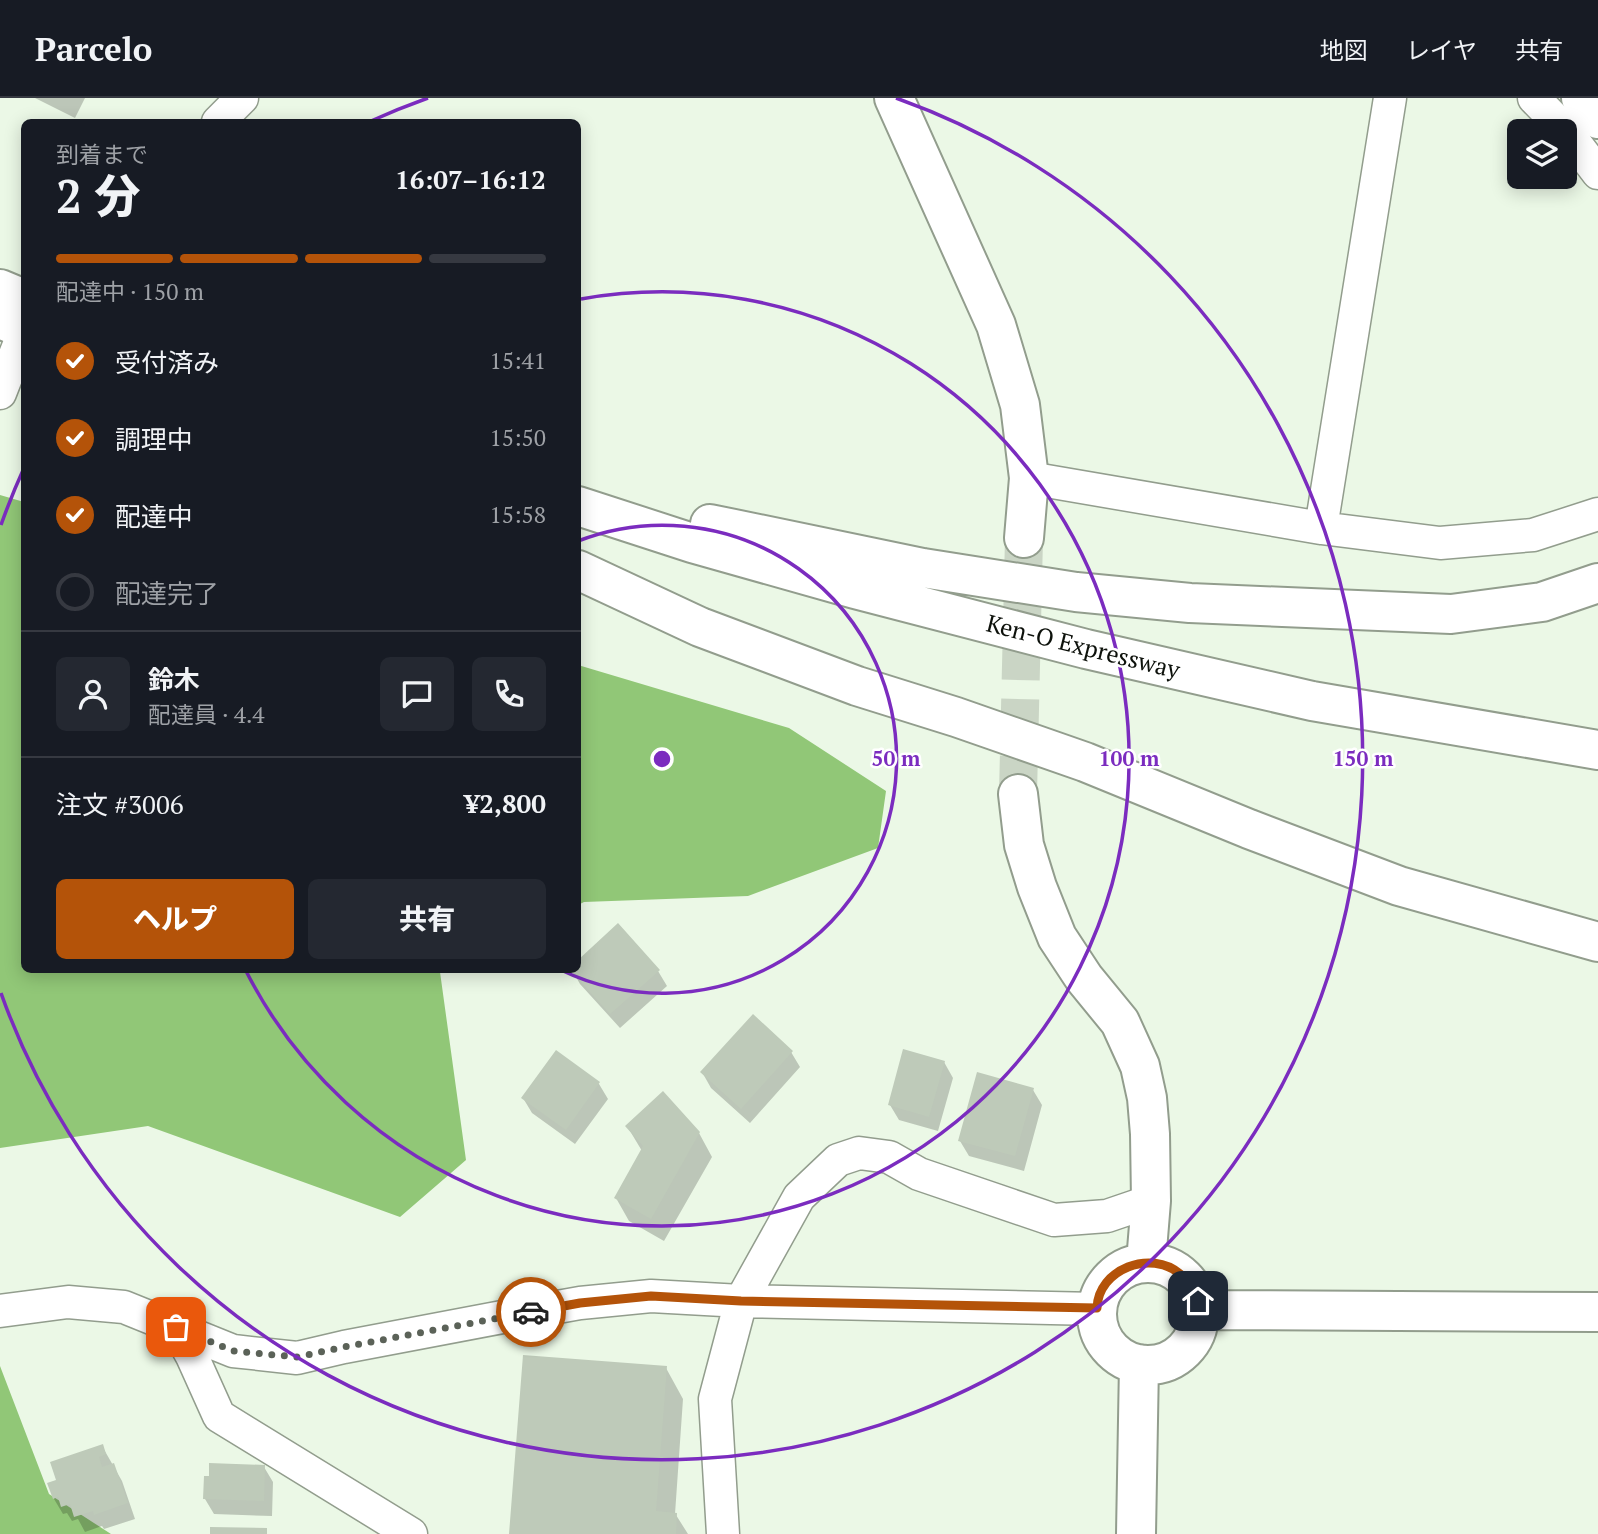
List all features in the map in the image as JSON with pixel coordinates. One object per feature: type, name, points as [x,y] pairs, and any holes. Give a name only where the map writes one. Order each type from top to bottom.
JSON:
[{"type":"main road","points":[[894,98],[996,325],[1020,405],[1029,478],[1024,538]]},
{"type":"main road","points":[[1580,98],[1598,120]]},
{"type":"main road","points":[[0,289],[21,298]]},
{"type":"main road","points":[[0,319],[21,329]]},
{"type":"main road","points":[[581,498],[923,568],[1076,592],[1190,603],[1451,614],[1542,602],[1598,583]]},
{"type":"main road","name":"Ken-O Expressway","points":[[581,507],[692,543],[855,589],[1086,649],[1312,701],[1598,750]]},
{"type":"main road","points":[[581,571],[700,627],[856,686],[956,716],[1085,761],[1249,829],[1399,886],[1598,942]]},
{"type":"main road","points":[[1018,794],[1024,845],[1057,937],[1084,978],[1120,1022],[1140,1066],[1147,1098],[1150,1134],[1151,1201],[1146,1262]]},
{"type":"main road","points":[[1146,1262],[1164,1265],[1179,1272],[1191,1285],[1198,1301],[1199,1319],[1194,1336],[1184,1350],[1171,1360],[1155,1365],[1139,1364],[1123,1359],[1110,1349],[1101,1335],[1096,1319],[1097,1308],[1103,1287],[1114,1275],[1129,1265],[1146,1262]]},
{"type":"main road","points":[[1198,1310],[1598,1312]]},
{"type":"main road","points":[[1136,1534],[1139,1364]]},
{"type":"street","points":[[221,119],[242,98]]},
{"type":"street","points":[[1321,528],[1390,98]]},
{"type":"street","points":[[1534,98],[1566,131],[1598,173]]},
{"type":"street","points":[[0,393],[21,338]]},
{"type":"street","points":[[1029,478],[1321,528],[1440,542],[1533,535],[1598,514]]},
{"type":"street","points":[[723,1534],[715,1399],[741,1301],[799,1197],[838,1160],[859,1153],[889,1157],[919,1174],[1054,1220],[1107,1216],[1151,1201]]},
{"type":"street","points":[[0,1311],[68,1302],[124,1307],[233,1351],[297,1357],[580,1303],[651,1296],[741,1301],[1097,1308]]},
{"type":"street","points":[[176,1327],[219,1416],[411,1534]]},
{"type":"green space","points":[[0,495],[21,501],[21,973],[440,973],[466,1160],[400,1217],[148,1126],[0,1148]]},
{"type":"green space","points":[[581,666],[789,728],[886,791],[878,848],[748,896],[581,904]]},
{"type":"green space","points":[[0,1366],[49,1494],[111,1534],[0,1534]]},
{"type":"building","points":[[618,923],[660,970],[610,1014],[573,973],[581,973],[581,957]]},
{"type":"building","points":[[753,1014],[793,1051],[741,1109],[700,1072]]},
{"type":"building","points":[[903,1049],[945,1061],[929,1117],[888,1105]]},
{"type":"building","points":[[556,1050],[600,1082],[566,1130],[521,1098]]},
{"type":"building","points":[[977,1072],[1034,1088],[1015,1156],[958,1141]]},
{"type":"building","points":[[663,1091],[700,1132],[651,1219],[614,1198],[643,1146],[625,1126]]},
{"type":"building","points":[[523,1355],[667,1366],[656,1511],[677,1513],[676,1534],[509,1534]]},
{"type":"building","points":[[103,1444],[106,1454],[99,1457],[102,1467],[114,1463],[128,1503],[94,1515],[93,1511],[74,1517],[70,1504],[61,1507],[58,1497],[53,1499],[47,1483],[56,1480],[50,1462]]},
{"type":"building","points":[[209,1463],[265,1465],[264,1501],[203,1499],[204,1476],[209,1476]]},
{"type":"building","points":[[210,1527],[267,1528],[267,1534],[210,1534]]},
{"type":"tunnel","points":[[1018,794],[1024,538]]},
{"type":"way so far","points":[[176,1327],[233,1351],[297,1357],[531,1312]]},
{"type":"route","points":[[531,1312],[580,1303],[651,1296],[741,1301],[1097,1308],[1103,1287],[1114,1275],[1129,1265],[1146,1262],[1164,1265],[1179,1272],[1191,1285],[1198,1301]]}]
